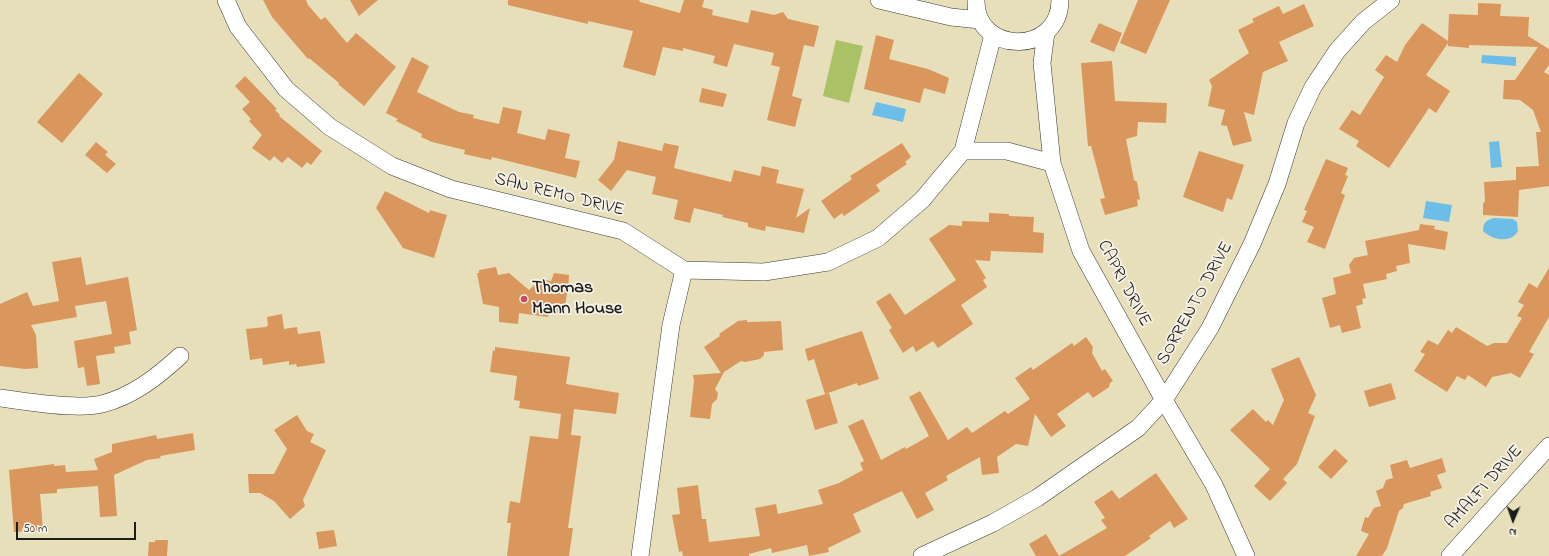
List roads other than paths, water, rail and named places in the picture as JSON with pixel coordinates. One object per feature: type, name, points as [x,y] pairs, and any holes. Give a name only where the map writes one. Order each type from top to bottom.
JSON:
[{"type":"street","name":"SAN REMO DRIVE","points":[[226,0],[238,27],[286,89],[330,127],[392,166],[451,190],[623,231],[684,270]]},
{"type":"street","points":[[879,0],[951,17],[980,20]]},
{"type":"street","points":[[976,0],[976,7],[980,20],[993,35],[1006,41],[1020,43],[1034,39],[1046,32],[1055,21],[1060,8],[1060,0]]},
{"type":"street","name":"SORRENTO DRIVE","points":[[922,556],[993,523],[1037,498],[1138,428],[1164,400],[1210,328],[1252,244],[1277,184],[1296,123],[1313,86],[1337,51],[1363,22],[1391,0]]},
{"type":"street","name":"CAPRI DRIVE","points":[[1046,32],[1042,63],[1052,163],[1081,251],[1164,400],[1214,485],[1246,556]]},
{"type":"street","points":[[640,556],[671,325],[684,270],[764,272],[828,262],[878,238],[922,200],[963,151],[993,35]]},
{"type":"street","points":[[963,151],[1008,151],[1052,163]]},
{"type":"street","points":[[0,398],[68,405],[100,404],[126,395],[148,384],[180,356]]},
{"type":"street","name":"AMALFI DRIVE","points":[[1450,556],[1549,446]]},
{"type":"water","points":[[1482,55],[1516,57],[1516,66],[1481,63]]},
{"type":"water","points":[[876,102],[906,109],[903,122],[872,115]]},
{"type":"water","points":[[1499,141],[1502,167],[1491,168],[1489,142]]},
{"type":"water","points":[[1426,201],[1452,205],[1449,222],[1423,218]]},
{"type":"water","points":[[1494,218],[1513,219],[1517,222],[1518,231],[1511,238],[1501,239],[1491,237],[1483,231],[1483,228],[1486,222]]},
{"type":"place","name":"Thomas Mann House","points":[[524,299]]}]
